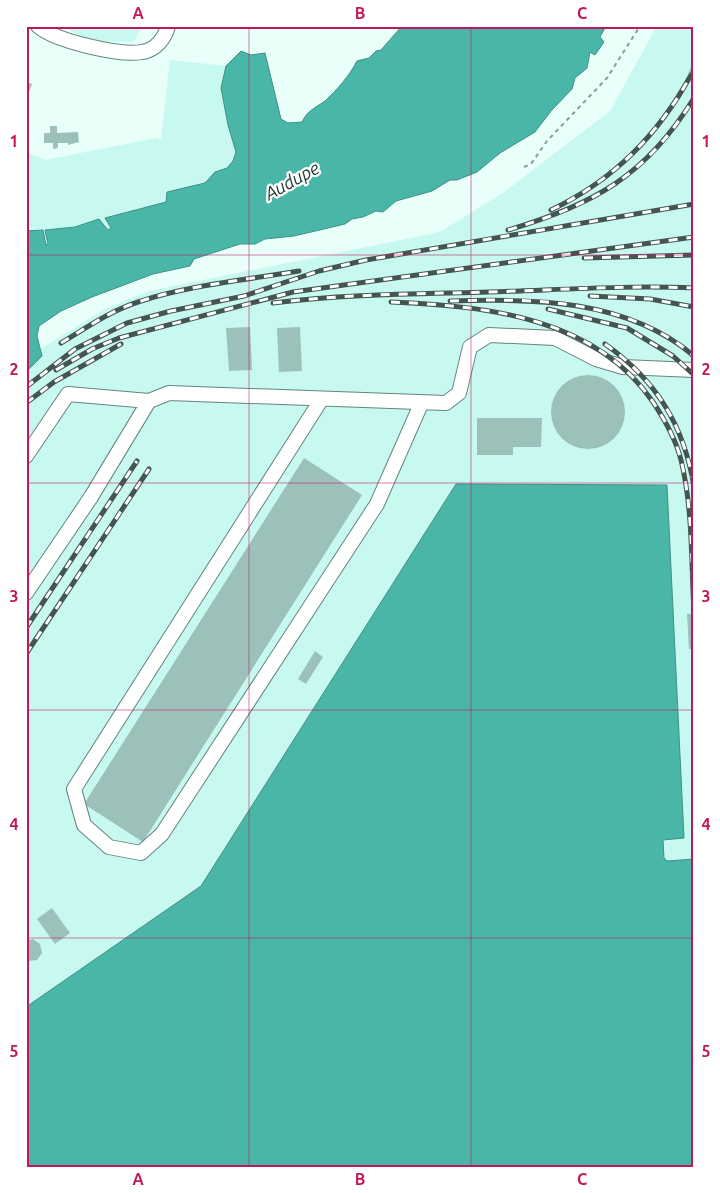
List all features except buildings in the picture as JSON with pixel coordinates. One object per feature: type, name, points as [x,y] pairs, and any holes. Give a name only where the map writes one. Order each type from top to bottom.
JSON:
[{"type":"street","points":[[38,26],[85,46],[143,52],[163,39],[168,26]]},
{"type":"street","points":[[26,456],[68,394],[149,401],[169,393],[422,404],[446,403],[459,393],[470,347],[488,335],[555,338],[596,358],[622,367],[694,370]]},
{"type":"street","points":[[322,400],[74,789],[84,825],[109,847],[141,853],[162,834],[377,504],[422,404]]},
{"type":"street","points":[[26,593],[91,497],[149,401]]},
{"type":"path","points":[[524,167],[531,164],[547,141],[607,78],[640,26]]},
{"type":"shaded area","points":[[64,26],[142,26],[134,42],[87,41]]},
{"type":"shaded area","points":[[657,26],[694,26],[694,859],[667,861],[664,858],[663,840],[684,838],[667,485],[368,623],[201,886],[26,1007],[26,372],[42,356],[40,349],[105,309],[149,291],[440,232],[504,192],[610,111]]},
{"type":"shaded area","points":[[170,60],[226,66],[221,88],[228,125],[236,152],[233,161],[227,168],[216,172],[205,183],[167,192],[167,202],[106,218],[112,229],[108,230],[99,219],[75,227],[45,230],[48,245],[45,245],[42,230],[26,231],[26,152],[45,160],[156,138],[161,140]]},
{"type":"water","name":"Audupe","points":[[402,26],[606,26],[600,37],[604,42],[595,55],[590,52],[587,68],[575,78],[572,89],[551,111],[535,132],[500,153],[477,172],[457,180],[450,180],[432,191],[396,201],[383,212],[376,211],[363,217],[352,219],[345,224],[294,236],[265,239],[255,244],[240,244],[194,259],[190,266],[153,274],[92,297],[61,311],[39,326],[37,336],[42,356],[26,372],[26,231],[43,230],[46,245],[48,244],[45,230],[75,227],[99,219],[108,230],[111,228],[105,218],[166,202],[167,192],[205,183],[215,172],[227,168],[233,161],[236,152],[228,125],[221,88],[226,66],[241,51],[251,55],[265,53],[281,119],[288,123],[302,122],[309,112],[325,101],[338,88],[357,61],[369,58],[376,51],[381,50]]},
{"type":"water","points":[[456,484],[667,485],[684,838],[663,840],[664,858],[667,861],[694,859],[694,1167],[26,1167],[26,1007],[201,886]]},
{"type":"railway","points":[[551,210],[595,185],[632,154],[664,117],[691,75]]},
{"type":"railway","points":[[508,230],[566,210],[592,198],[615,184],[657,148],[676,125],[694,98]]},
{"type":"railway","points":[[26,387],[75,349],[127,323],[171,311],[244,296],[319,271],[366,260],[694,204]]},
{"type":"railway","points":[[56,370],[92,349],[119,338],[293,292],[694,237]]},
{"type":"railway","points":[[584,258],[694,255]]},
{"type":"railway","points":[[61,343],[108,315],[157,296],[197,287],[299,271]]},
{"type":"railway","points":[[273,303],[381,295],[617,287],[694,288]]},
{"type":"railway","points":[[590,296],[650,299],[694,307]]},
{"type":"railway","points":[[450,301],[514,300],[578,306],[609,313],[639,323],[668,337],[694,356]]},
{"type":"railway","points":[[391,302],[464,307],[536,322],[570,334],[601,351],[629,373],[662,416],[681,460],[690,516],[694,611]]},
{"type":"railway","points":[[548,309],[627,328],[673,356],[694,375]]},
{"type":"railway","points":[[26,403],[54,382],[121,344]]},
{"type":"railway","points":[[605,344],[639,373],[665,406],[683,444],[694,487]]},
{"type":"railway","points":[[26,628],[137,461]]},
{"type":"railway","points":[[26,654],[149,469]]}]
